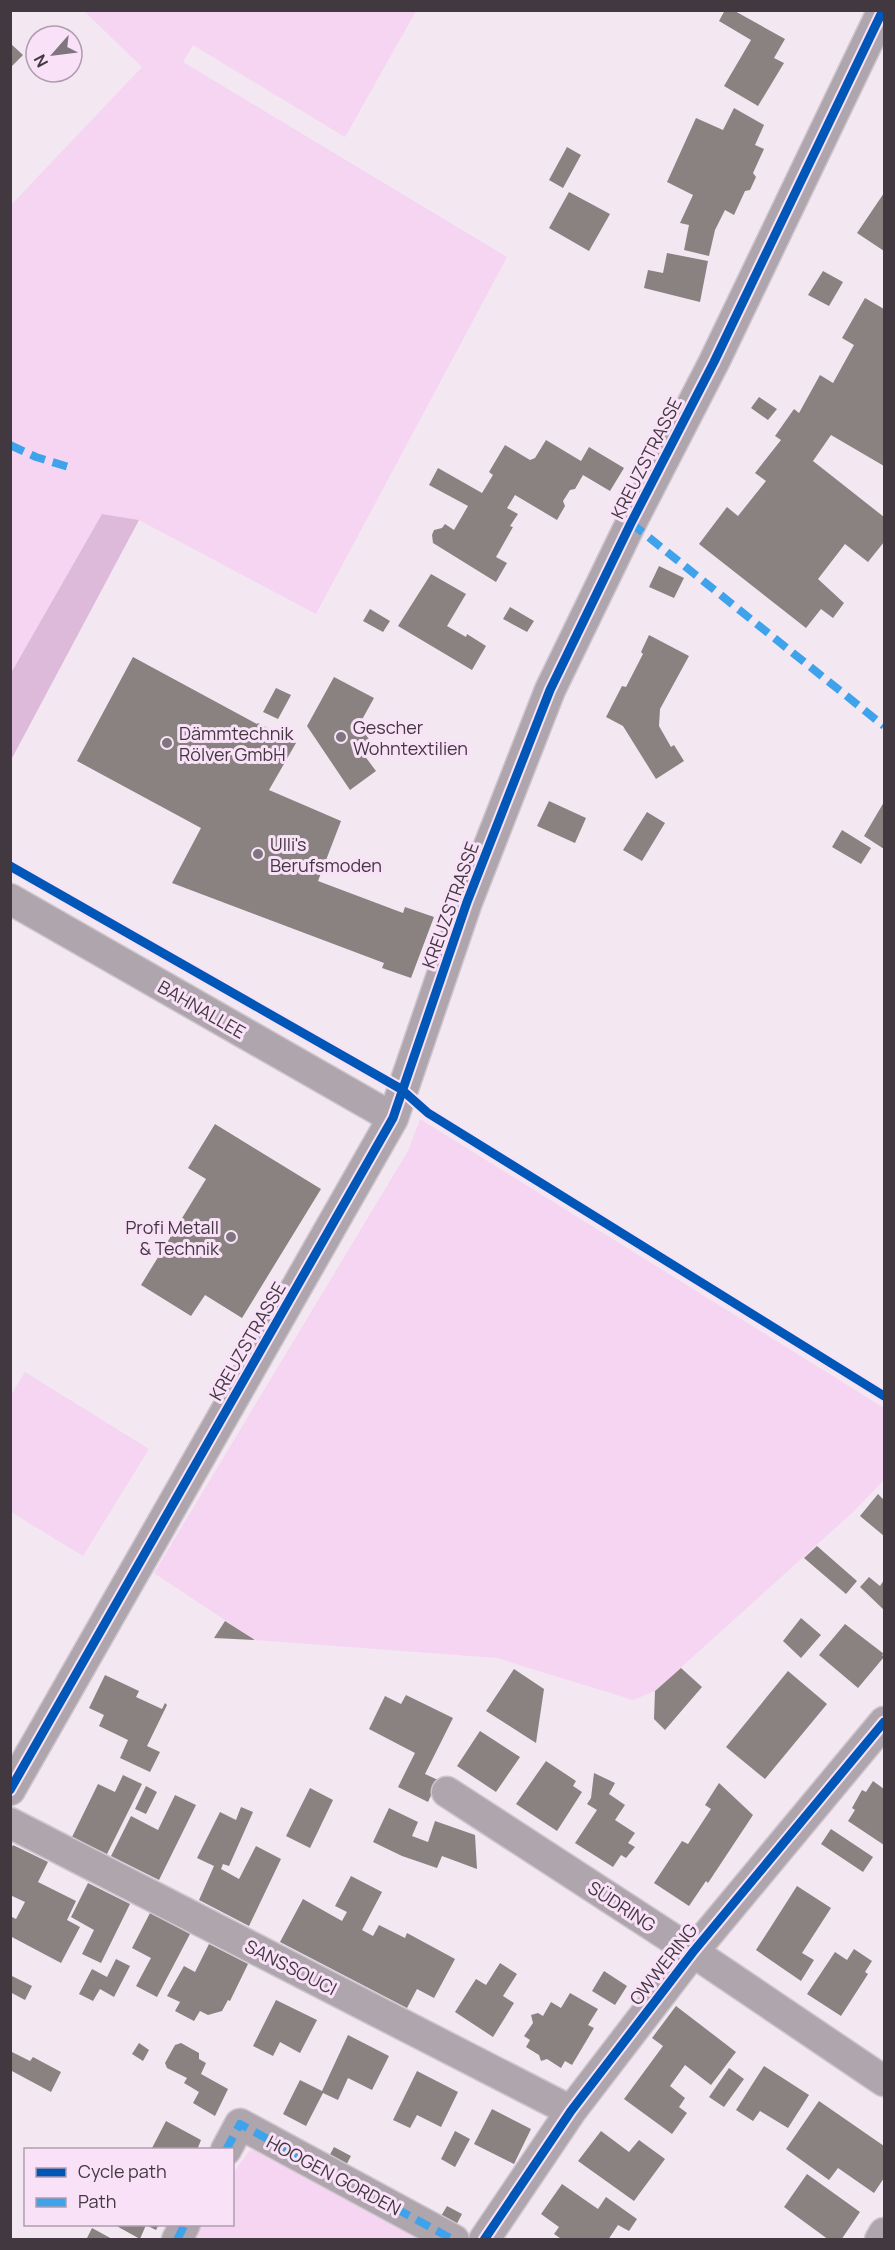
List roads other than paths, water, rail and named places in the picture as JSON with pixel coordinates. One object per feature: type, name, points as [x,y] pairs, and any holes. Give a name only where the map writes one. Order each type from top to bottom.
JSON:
[{"type":"street","name":"KREUZSTRASSE","points":[[10,1790],[393,1118],[467,902],[550,690],[631,523],[714,362],[883,10]]},
{"type":"street","name":"BAHNALLEE","points":[[10,899],[393,1118]]},
{"type":"street","name":"OWWERING","points":[[484,2240],[571,2111],[693,1952],[885,1722]]},
{"type":"street","name":"SÜDRING","points":[[447,1792],[693,1952],[885,2081]]},
{"type":"street","name":"SANSSOUCI","points":[[10,1823],[571,2111]]},
{"type":"street","name":"HOOGEN GORDEN","points":[[227,2148],[240,2124],[454,2240]]},
{"type":"street","points":[[177,2240],[184,2226]]},
{"type":"street","points":[[880,2240],[885,2233]]},
{"type":"place","name":"Gescher Wohntextilien","points":[[341,737]]},
{"type":"place","name":"Dämmtechnik Rölver GmbH","points":[[167,743]]},
{"type":"place","name":"Ulli's Berufsmoden","points":[[258,854]]},
{"type":"place","name":"Profi Metall & Technik","points":[[231,1237]]}]
